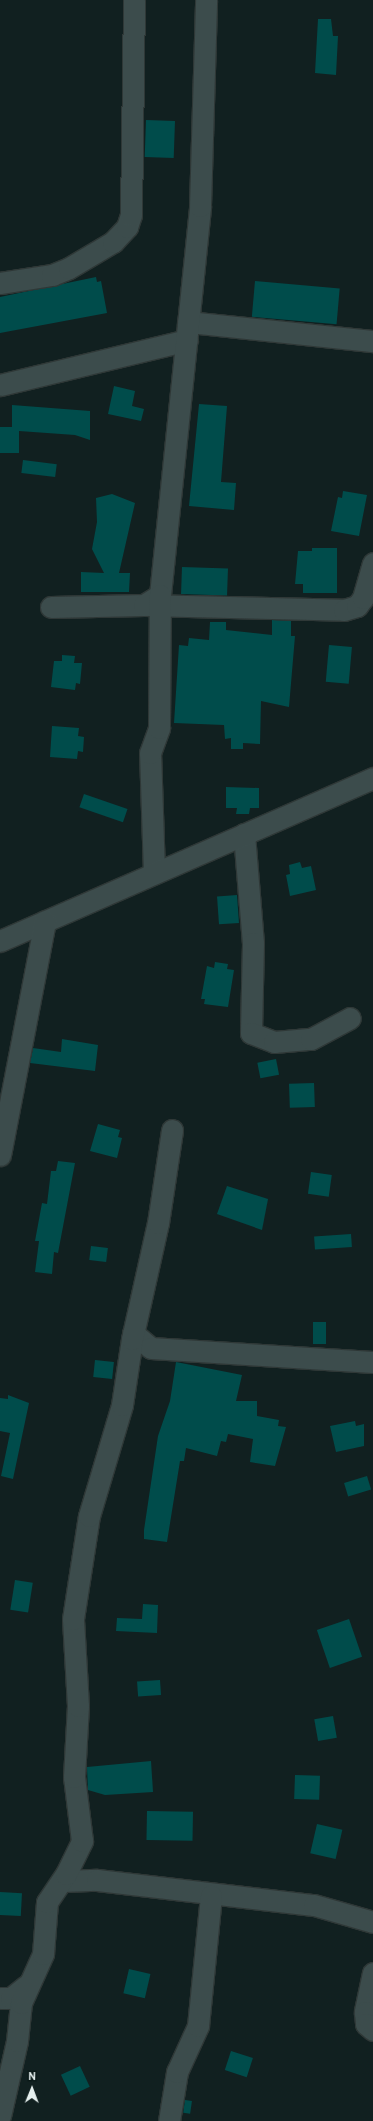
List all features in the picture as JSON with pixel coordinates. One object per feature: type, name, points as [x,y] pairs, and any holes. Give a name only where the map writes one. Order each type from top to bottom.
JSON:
[{"type":"street","points":[[0,283],[52,275],[69,268],[113,242],[127,227],[131,215],[134,0]]},
{"type":"street","points":[[154,872],[150,754],[159,728],[162,684],[154,602],[188,331],[200,206],[206,0]]},
{"type":"street","points":[[0,385],[188,331],[373,341]]},
{"type":"street","points":[[51,607],[154,602],[344,610],[356,606],[363,598],[373,563]]},
{"type":"street","points":[[0,941],[154,872],[373,778]]},
{"type":"street","points":[[244,834],[253,943],[251,1033],[274,1042],[311,1039],[350,1018]]},
{"type":"street","points":[[153,846],[163,858],[177,862]]},
{"type":"street","points":[[0,1155],[45,921]]},
{"type":"street","points":[[97,1880],[82,1841],[74,1777],[78,1706],[73,1619],[89,1516],[122,1405],[133,1333],[160,1216],[172,1130]]},
{"type":"street","points":[[133,1333],[151,1348]]},
{"type":"street","points":[[130,1356],[151,1348],[373,1362]]},
{"type":"street","points":[[0,2116],[14,1998],[43,1954],[47,1902],[63,1881],[82,1841]]},
{"type":"street","points":[[63,1881],[97,1880],[211,1896],[314,1905],[373,1922]]},
{"type":"street","points":[[169,2121],[177,2072],[198,2026],[211,1896]]},
{"type":"street","points":[[373,1973],[365,2012],[366,2024],[373,2030]]},
{"type":"building","points":[[318,19],[331,19],[333,36],[338,36],[336,75],[315,73]]},
{"type":"building","points":[[146,120],[175,121],[174,158],[145,157]]},
{"type":"building","points":[[96,277],[97,282],[101,281],[107,313],[0,333],[0,297]]},
{"type":"building","points":[[255,281],[340,288],[337,324],[252,317]]},
{"type":"building","points":[[114,386],[135,391],[132,406],[144,409],[141,421],[108,414]]},
{"type":"building","points":[[199,404],[227,406],[221,482],[236,483],[234,510],[189,506]]},
{"type":"building","points":[[12,405],[90,411],[90,440],[75,435],[19,431],[19,453],[0,453],[0,427],[12,427]]},
{"type":"building","points":[[23,460],[57,464],[55,477],[21,473]]},
{"type":"building","points":[[343,491],[367,495],[359,536],[331,531],[338,497],[342,498]]},
{"type":"building","points":[[112,494],[135,503],[119,573],[130,573],[129,592],[81,592],[81,572],[104,573],[92,549],[97,522],[96,498]]},
{"type":"building","points":[[312,548],[337,548],[337,593],[303,593],[303,584],[295,584],[298,551],[312,551]]},
{"type":"building","points":[[182,567],[228,569],[227,596],[181,594]]},
{"type":"building","points":[[272,620],[291,621],[291,636],[295,636],[289,707],[261,701],[260,744],[243,743],[243,749],[231,749],[231,738],[225,739],[224,725],[174,723],[179,645],[188,646],[189,638],[209,640],[210,622],[226,622],[226,630],[272,635]]},
{"type":"building","points":[[329,645],[352,647],[349,684],[326,682]]},
{"type":"building","points":[[62,655],[75,656],[74,663],[82,663],[80,684],[76,683],[75,690],[51,687],[54,661],[62,661]]},
{"type":"building","points":[[52,726],[79,728],[78,736],[84,737],[83,752],[78,751],[77,759],[50,757]]},
{"type":"building","points":[[226,787],[259,788],[259,808],[250,808],[249,814],[236,814],[237,808],[226,808]]},
{"type":"building","points":[[84,794],[127,809],[123,822],[79,807]]},
{"type":"building","points":[[300,862],[302,868],[311,866],[316,890],[290,896],[286,875],[290,874],[289,865]]},
{"type":"building","points":[[237,895],[239,923],[219,924],[217,896]]},
{"type":"building","points":[[215,962],[228,964],[227,969],[234,970],[228,1007],[204,1004],[205,999],[201,999],[207,966],[214,968]]},
{"type":"building","points":[[62,1039],[98,1045],[95,1071],[30,1063],[33,1048],[61,1052]]},
{"type":"building","points":[[276,1059],[279,1075],[260,1078],[257,1063]]},
{"type":"building","points":[[314,1083],[315,1107],[290,1108],[289,1084]]},
{"type":"building","points":[[98,1124],[120,1130],[118,1137],[122,1138],[117,1158],[90,1151]]},
{"type":"building","points":[[58,1161],[75,1163],[58,1253],[54,1252],[52,1274],[35,1272],[39,1241],[35,1241],[42,1203],[47,1204],[51,1171],[56,1171]]},
{"type":"building","points":[[311,1172],[332,1175],[329,1197],[308,1194]]},
{"type":"building","points":[[227,1186],[268,1199],[262,1230],[217,1214]]},
{"type":"building","points":[[351,1234],[352,1247],[315,1250],[314,1237]]},
{"type":"building","points":[[91,1246],[108,1248],[106,1262],[89,1260]]},
{"type":"building","points":[[313,1322],[326,1322],[326,1344],[313,1344]]},
{"type":"building","points":[[95,1360],[114,1362],[112,1379],[93,1377]]},
{"type":"building","points":[[176,1362],[242,1375],[236,1401],[257,1401],[257,1416],[279,1420],[278,1426],[286,1427],[275,1466],[250,1462],[253,1439],[228,1434],[226,1442],[221,1441],[217,1456],[186,1448],[184,1461],[180,1461],[167,1542],[144,1539],[144,1530],[158,1436],[170,1401]]},
{"type":"building","points":[[8,1395],[29,1403],[13,1479],[1,1476],[10,1433],[0,1431],[0,1398],[8,1399]]},
{"type":"building","points":[[355,1421],[356,1426],[364,1424],[364,1446],[336,1452],[330,1426]]},
{"type":"building","points":[[367,1476],[371,1489],[348,1496],[344,1483]]},
{"type":"building","points":[[15,1580],[33,1583],[28,1612],[10,1610]]},
{"type":"building","points":[[143,1604],[158,1605],[157,1633],[116,1631],[117,1618],[142,1619]]},
{"type":"building","points":[[349,1619],[362,1657],[330,1668],[317,1630]]},
{"type":"building","points":[[160,1680],[161,1695],[138,1697],[137,1682]]},
{"type":"building","points":[[333,1716],[337,1738],[318,1741],[314,1719]]},
{"type":"building","points":[[151,1761],[153,1792],[105,1795],[88,1790],[87,1767]]},
{"type":"building","points":[[295,1775],[320,1776],[319,1800],[294,1799]]},
{"type":"building","points":[[147,1811],[193,1812],[192,1841],[146,1840]]},
{"type":"building","points":[[317,1824],[342,1830],[336,1859],[310,1853]]},
{"type":"building","points":[[0,1892],[22,1893],[21,1916],[0,1915]]},
{"type":"building","points":[[129,1969],[150,1974],[145,1998],[123,1993]]},
{"type":"building","points":[[231,2051],[253,2058],[247,2077],[225,2070]]},
{"type":"building","points":[[80,2066],[90,2087],[71,2096],[61,2075]]},
{"type":"building","points":[[185,2100],[192,2101],[190,2114],[183,2113]]}]
